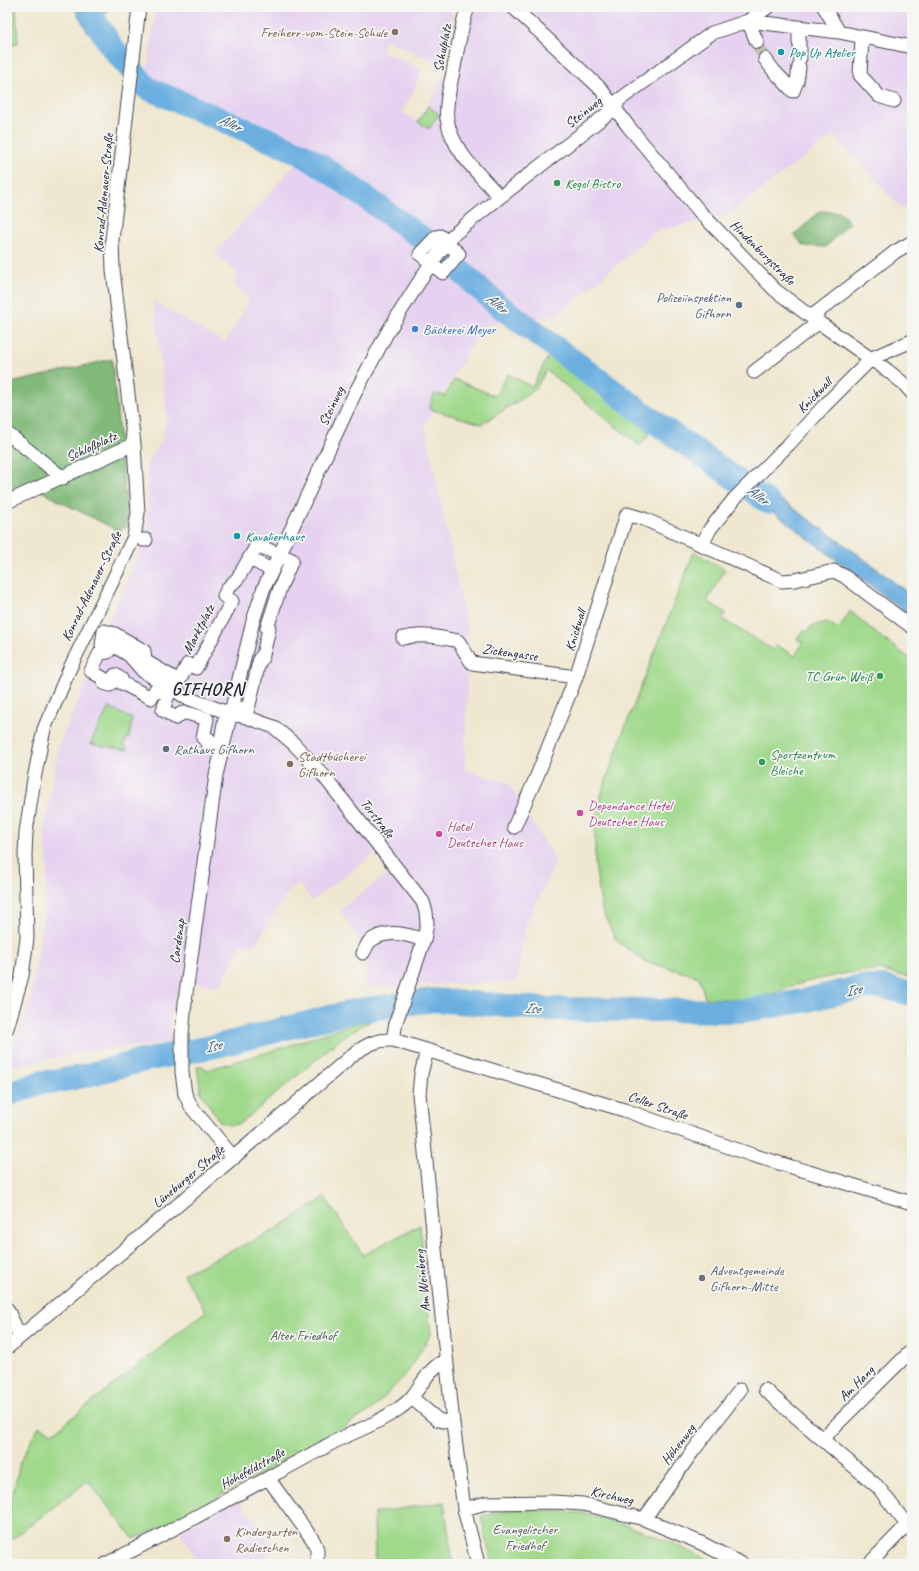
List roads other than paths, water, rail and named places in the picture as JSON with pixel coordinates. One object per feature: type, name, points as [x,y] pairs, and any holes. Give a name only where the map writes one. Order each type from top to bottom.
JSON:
[{"type":"street","name":"Konrad-Adenauer-Straße","points":[[7,1028],[22,976],[27,938],[25,855],[26,832],[34,779],[44,729],[70,668],[134,537],[138,513],[134,444],[113,270],[112,240],[131,88],[139,7]]},
{"type":"street","name":"Schulplatz","points":[[468,7],[462,23],[449,95],[447,118],[453,138],[462,155],[500,197]]},
{"type":"street","name":"Hindenburgstraße","points":[[513,7],[594,82],[648,151],[700,212],[774,290],[815,320],[872,358],[903,383],[912,393]]},
{"type":"street","name":"Steinweg","points":[[446,242],[500,197],[615,108],[619,100],[712,33],[748,21],[768,7]]},
{"type":"street","points":[[824,7],[839,32]]},
{"type":"street","name":"Steinweg","points":[[748,21],[839,32],[862,38],[912,47]]},
{"type":"street","points":[[748,21],[757,42]]},
{"type":"street","points":[[765,59],[793,91],[797,81],[800,54],[799,28]]},
{"type":"street","points":[[862,38],[860,75],[879,96],[894,101]]},
{"type":"street","points":[[440,236],[459,254],[443,274],[431,263],[420,254],[436,237],[438,238],[440,236]]},
{"type":"street","points":[[754,372],[895,252],[912,242]]},
{"type":"street","name":"Steinweg","points":[[230,711],[253,621],[271,570],[359,385],[390,327],[431,263]]},
{"type":"street","points":[[872,358],[912,341]]},
{"type":"street","name":"Knickwall","points":[[702,545],[710,529],[735,498],[872,358]]},
{"type":"street","name":"Schloßplatz","points":[[7,433],[62,478]]},
{"type":"street","name":"Schloßplatz","points":[[7,502],[134,444]]},
{"type":"street","name":"Knickwall","points":[[514,827],[537,776],[576,677],[627,514],[644,519],[782,581],[795,580],[834,571],[844,576],[912,627]]},
{"type":"street","name":"Marktplatz","points":[[102,639],[104,631],[115,634],[144,651],[145,661],[180,681],[188,664],[196,668],[232,601],[224,596],[228,588],[238,578],[257,545],[292,560],[280,588],[268,624],[267,628],[269,629],[262,659],[260,658],[248,709],[230,711]]},
{"type":"street","points":[[249,558],[271,570]]},
{"type":"street","points":[[253,621],[268,624]]},
{"type":"street","name":"Zickengasse","points":[[403,638],[412,635],[441,637],[458,641],[472,663],[576,677]]},
{"type":"street","points":[[102,639],[123,650],[135,660],[143,671],[154,679],[187,698],[230,711],[220,746],[208,744],[209,739],[203,738],[207,720],[187,713],[182,713],[176,718],[163,710],[168,695],[156,689],[151,698],[120,682],[121,679],[115,675],[110,685],[104,683],[106,680],[91,671],[100,653],[108,652],[107,644],[102,645],[102,639]]},
{"type":"street","name":"Torstraße","points":[[230,711],[274,727],[299,749],[323,774],[423,902],[427,923],[424,940],[396,1022],[393,1040]]},
{"type":"street","name":"Cardenap","points":[[230,711],[216,775],[186,994],[182,1034],[182,1072],[186,1094],[192,1108],[234,1158]]},
{"type":"street","points":[[363,953],[368,943],[376,937],[386,934],[407,934],[424,940]]},
{"type":"street","name":"Lüneburger Straße","points":[[7,1348],[234,1158],[356,1052],[375,1041],[382,1039],[393,1040]]},
{"type":"street","name":"Celler Straße","points":[[393,1040],[624,1110],[752,1155],[912,1203]]},
{"type":"street","name":"Am Weinberg","points":[[427,1050],[421,1074],[419,1094],[453,1423],[464,1509],[478,1564]]},
{"type":"street","points":[[7,1309],[20,1337]]},
{"type":"street","points":[[7,1330],[20,1337]]},
{"type":"street","name":"Am Hang","points":[[822,1440],[912,1350]]},
{"type":"street","name":"Hohefeldstraße","points":[[106,1564],[176,1528],[324,1447],[380,1420],[412,1398],[430,1370],[446,1360]]},
{"type":"street","name":"Höhenweg","points":[[644,1519],[693,1451],[740,1390]]},
{"type":"street","points":[[765,1390],[878,1487],[910,1523],[869,1564]]},
{"type":"street","points":[[412,1398],[438,1420],[453,1423]]},
{"type":"street","points":[[268,1478],[313,1540],[317,1549],[317,1564]]},
{"type":"street","name":"Kirchweg","points":[[464,1509],[486,1503],[553,1502],[583,1504],[644,1519],[701,1543],[742,1564]]},
{"type":"water","points":[[74,7],[110,7],[111,8],[88,33]]},
{"type":"water","points":[[759,484],[859,555],[912,596],[912,617],[748,493]]},
{"type":"waterway","name":"Aller","points":[[89,7],[91,14],[111,46],[147,88],[300,153],[326,169],[429,243],[497,304],[658,424],[768,502]]},
{"type":"waterway","name":"Ise","points":[[155,1058],[221,1045],[353,1011],[433,1000],[546,1009],[741,1011],[803,1001],[862,987],[883,987],[912,994]]},
{"type":"waterway","name":"Ise","points":[[7,1095],[42,1082],[54,1082],[83,1076],[145,1060]]},
{"type":"tunnel","points":[[757,42],[765,59]]},
{"type":"place","name":"Freiherr-vom-Stein-Schule","points":[[395,32]]},
{"type":"place","name":"Pop Up Atelier","points":[[781,52]]},
{"type":"place","name":"Kegel Bistro","points":[[557,183]]},
{"type":"place","name":"Polizeiinspektion Gifhorn","points":[[739,305]]},
{"type":"place","name":"Bäckerei Meyer","points":[[415,329]]},
{"type":"place","name":"Kavalierhaus","points":[[237,536]]},
{"type":"place","name":"TC Grün Weiß","points":[[880,676]]},
{"type":"place","name":"Rathaus Gifhorn","points":[[166,749]]},
{"type":"place","name":"Sportzentrum Bleiche","points":[[762,762]]},
{"type":"place","name":"Stadtbücherei Gifhorn","points":[[290,764]]},
{"type":"place","name":"Dependance Hotel Deutsches Haus","points":[[580,813]]},
{"type":"place","name":"Hotel Deutsches Haus","points":[[439,834]]},
{"type":"place","name":"Adventgemeinde Gifhorn-Mitte","points":[[702,1278]]},
{"type":"place","name":"Kindergarten Radieschen","points":[[227,1539]]},
{"type":"district","name":"GIFHORN","points":[[208,689]]},
{"type":"park label","name":"Alter Friedhof","points":[[303,1335]]},
{"type":"park label","name":"Evangelischer Friedhof","points":[[525,1538]]}]
